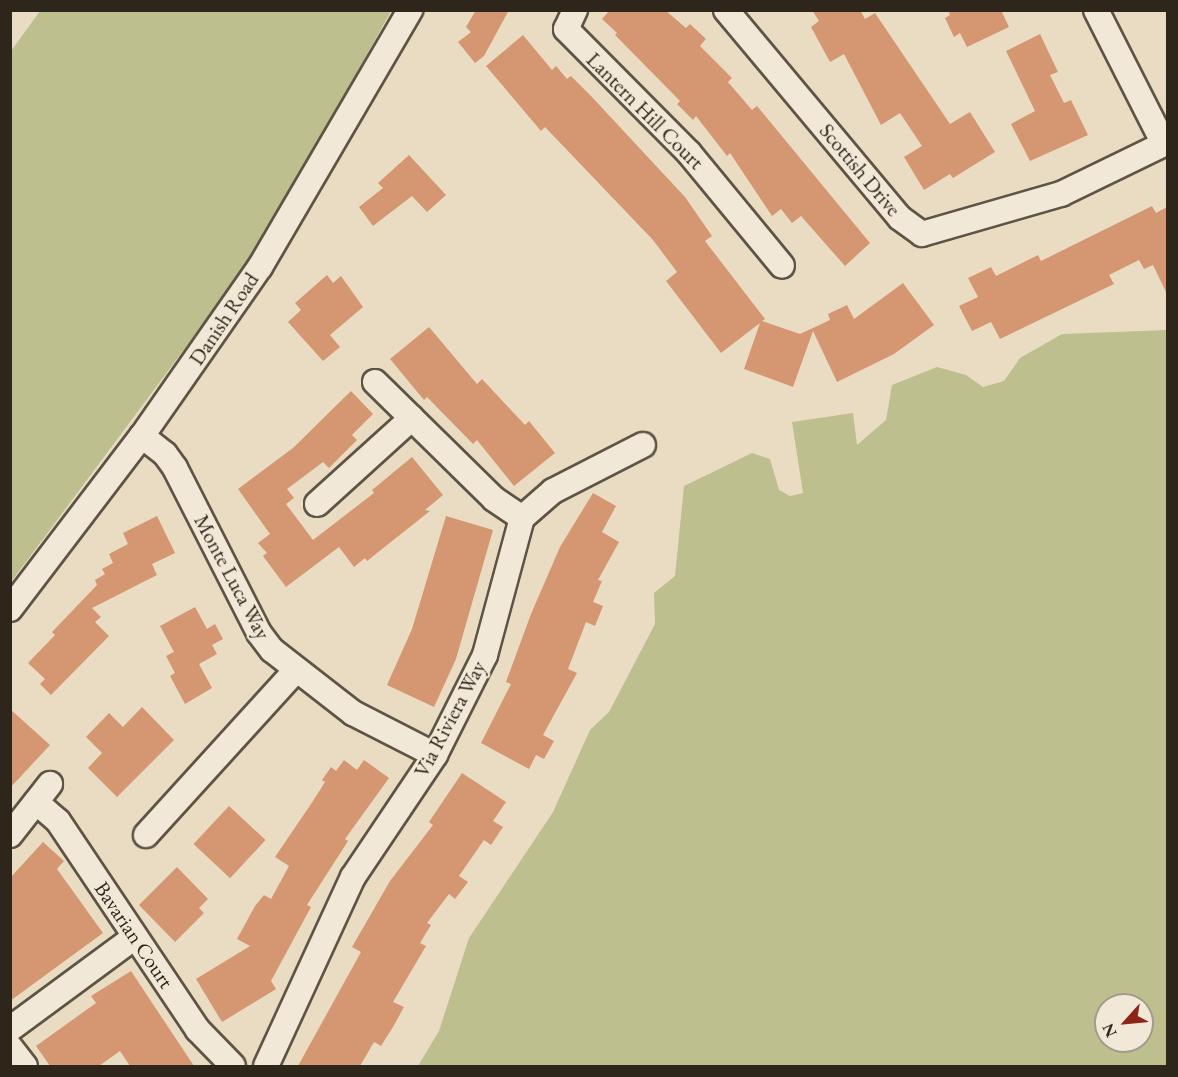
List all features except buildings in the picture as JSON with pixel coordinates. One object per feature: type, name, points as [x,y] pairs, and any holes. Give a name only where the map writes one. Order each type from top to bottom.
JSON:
[{"type":"street","name":"Danish Road","points":[[10,609],[142,436],[260,267],[410,10]]},
{"type":"street","name":"Lantern Hill Court","points":[[575,10],[566,29],[689,153],[782,266]]},
{"type":"street","name":"Scottish Drive","points":[[726,10],[900,218],[922,234],[1061,194],[1166,143]]},
{"type":"street","points":[[1096,10],[1166,143]]},
{"type":"street","points":[[375,382],[494,499],[522,518],[553,491],[643,444]]},
{"type":"street","points":[[317,504],[412,418]]},
{"type":"street","name":"Monte Luca Way","points":[[142,436],[165,454],[175,468],[259,633],[295,671],[353,713],[435,755]]},
{"type":"street","name":"Via Riviera Way","points":[[267,1066],[353,877],[435,755],[484,655],[522,518]]},
{"type":"street","points":[[146,835],[295,671]]},
{"type":"street","name":"Bavarian Court","points":[[10,835],[43,793],[58,821],[198,1030],[233,1066]]},
{"type":"street","points":[[10,1029],[135,937]]},
{"type":"street","points":[[10,1047],[25,1066]]},
{"type":"green space","points":[[40,11],[391,11],[261,246],[11,582],[11,51]]},
{"type":"green space","points":[[1167,330],[1167,1066],[418,1066],[439,1031],[469,938],[553,812],[590,730],[609,712],[655,624],[654,593],[675,576],[684,486],[752,453],[770,459],[779,490],[790,496],[803,493],[792,422],[853,413],[857,445],[886,420],[892,385],[937,367],[966,375],[983,387],[1004,381],[1020,358],[1062,334]]}]
